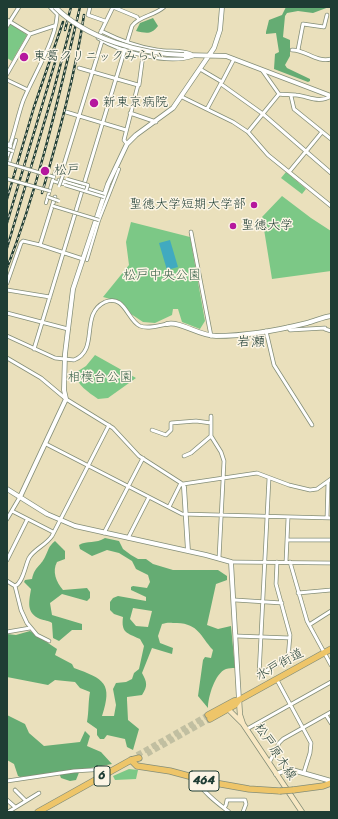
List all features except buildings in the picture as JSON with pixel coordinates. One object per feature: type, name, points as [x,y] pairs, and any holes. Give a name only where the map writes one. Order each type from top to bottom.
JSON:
[{"type":"highway","name":"水戸街道","points":[[239,700],[234,701],[209,717],[228,709],[239,700],[331,649]]},
{"type":"highway","name":"6","points":[[38,812],[47,810],[138,756]]},
{"type":"highway","name":"464","points":[[131,760],[138,766],[170,771],[198,779],[243,788],[280,791],[323,786],[331,782]]},
{"type":"main road","name":"松戸原木線","points":[[239,700],[240,715],[243,724],[302,812]]},
{"type":"main road","points":[[228,709],[243,724]]},
{"type":"street","points":[[7,26],[8,20],[19,7]]},
{"type":"street","points":[[50,7],[57,14]]},
{"type":"street","points":[[7,155],[8,146],[28,90],[52,35],[57,14],[56,7]]},
{"type":"street","points":[[56,7],[78,24],[121,44],[152,53],[221,56],[234,59],[331,96]]},
{"type":"street","points":[[90,7],[88,15],[95,16],[105,22]]},
{"type":"street","points":[[139,20],[137,17],[113,7],[98,38],[124,50],[143,55],[179,59],[195,56]]},
{"type":"street","points":[[34,349],[81,188],[132,26],[139,20],[158,12],[164,7]]},
{"type":"street","points":[[85,259],[120,155],[127,144],[173,108],[182,97],[214,48],[219,34],[222,7]]},
{"type":"street","points":[[298,50],[303,24],[324,27],[327,15]]},
{"type":"street","points":[[8,20],[30,34]]},
{"type":"street","points":[[7,74],[30,34],[54,26]]},
{"type":"street","points":[[101,32],[126,42],[156,50],[185,52],[195,56]]},
{"type":"street","points":[[62,171],[102,41]]},
{"type":"street","points":[[292,50],[298,50],[324,61],[331,59]]},
{"type":"street","points":[[139,85],[143,55]]},
{"type":"street","points":[[207,109],[234,59]]},
{"type":"street","points":[[79,68],[138,85],[126,130],[124,142],[127,144]]},
{"type":"street","points":[[200,69],[222,83],[264,114],[331,173]]},
{"type":"street","points":[[262,70],[279,94],[291,96],[295,95],[314,99],[327,98],[331,96]]},
{"type":"street","points":[[7,80],[28,90]]},
{"type":"street","points":[[248,132],[279,94]]},
{"type":"street","points":[[291,96],[294,109],[331,139]]},
{"type":"street","points":[[182,97],[233,122],[248,132],[268,155],[331,206]]},
{"type":"street","points":[[66,112],[126,130]]},
{"type":"street","points":[[130,113],[156,122]]},
{"type":"street","points":[[289,172],[322,132]]},
{"type":"street","points":[[7,167],[16,140]]},
{"type":"street","points":[[8,146],[13,151]]},
{"type":"street","points":[[8,163],[54,177]]},
{"type":"street","points":[[7,520],[46,444],[66,399],[64,390],[65,360],[73,289],[106,197],[119,169]]},
{"type":"street","points":[[46,203],[55,172],[63,175],[63,182]]},
{"type":"street","points":[[7,179],[50,191]]},
{"type":"street","points":[[53,181],[80,182],[88,185],[87,193]]},
{"type":"street","points":[[63,182],[106,197]]},
{"type":"street","points":[[63,182],[81,188],[87,193],[106,197]]},
{"type":"street","points":[[80,182],[81,188]]},
{"type":"street","points":[[76,192],[81,188]]},
{"type":"street","points":[[48,197],[55,198],[59,201]]},
{"type":"street","points":[[55,198],[53,206],[99,220]]},
{"type":"street","points":[[40,246],[55,198]]},
{"type":"street","points":[[191,232],[211,336]]},
{"type":"street","points":[[7,283],[21,243],[24,241],[85,259]]},
{"type":"street","points":[[7,290],[50,297]]},
{"type":"street","points":[[7,336],[34,349],[65,360],[74,360],[85,352],[89,342],[90,323],[97,308],[106,302],[115,301],[122,304],[138,325],[156,327],[167,324],[178,324],[197,333],[211,336],[266,331],[331,316]]},
{"type":"street","points":[[7,313],[68,329]]},
{"type":"street","points":[[288,327],[290,330],[325,328],[331,331]]},
{"type":"street","points":[[266,331],[274,365],[312,425]]},
{"type":"street","points":[[7,358],[41,378],[66,399],[109,425],[143,458],[183,484],[257,473],[310,490],[328,482],[331,479]]},
{"type":"street","points":[[211,416],[211,436],[223,455],[224,478],[219,558]]},
{"type":"street","points":[[152,430],[166,435],[171,430],[171,423],[196,421],[212,423]]},
{"type":"street","points":[[15,586],[20,583],[32,554],[46,545],[109,425]]},
{"type":"street","points":[[184,456],[191,453],[211,436]]},
{"type":"street","points":[[46,444],[187,515],[331,518]]},
{"type":"street","points":[[104,533],[143,458]]},
{"type":"street","points":[[269,478],[259,675],[288,658],[290,638],[288,622],[276,584],[277,562]]},
{"type":"street","points":[[327,518],[328,482]]},
{"type":"street","points":[[169,507],[183,484]]},
{"type":"street","points":[[183,484],[187,515],[188,551]]},
{"type":"street","points":[[7,489],[60,520],[104,533],[219,558],[231,562],[331,563]]},
{"type":"street","points":[[128,538],[149,497]]},
{"type":"street","points":[[12,511],[53,532]]},
{"type":"street","points":[[286,562],[288,518]]},
{"type":"street","points":[[7,560],[27,520]]},
{"type":"street","points":[[287,540],[331,540]]},
{"type":"street","points":[[231,562],[237,636],[239,700]]},
{"type":"street","points":[[290,562],[298,593],[309,625],[331,665]]},
{"type":"street","points":[[7,581],[15,586],[23,615],[30,628],[49,641]]},
{"type":"street","points":[[298,593],[331,590]]},
{"type":"street","points":[[234,600],[282,603]]},
{"type":"street","points":[[309,625],[331,611]]},
{"type":"street","points":[[7,632],[30,628]]},
{"type":"street","points":[[237,636],[290,638]]},
{"type":"street","points":[[276,679],[311,743],[310,753],[304,772]]},
{"type":"street","points":[[247,729],[331,682]]},
{"type":"street","points":[[269,763],[279,743],[303,727],[331,712]]},
{"type":"street","points":[[326,715],[331,723]]},
{"type":"street","points":[[7,781],[106,768],[113,770]]},
{"type":"street","points":[[276,774],[289,769],[304,772],[331,782]]},
{"type":"street","points":[[198,779],[201,786],[229,812]]},
{"type":"street","points":[[15,790],[25,800]]},
{"type":"street","points":[[8,812],[25,800],[39,793]]},
{"type":"street","points":[[7,800],[15,807]]},
{"type":"street","points":[[224,808],[227,800],[245,800],[246,804],[243,812]]},
{"type":"green space","points":[[286,7],[329,7],[313,13],[298,11],[287,13],[285,16],[283,37],[290,40],[290,56],[285,65],[287,68],[310,79],[308,82],[274,69],[275,54],[279,52],[276,33],[266,34],[266,32],[269,20],[282,15]]},
{"type":"green space","points":[[153,18],[158,26],[153,31],[146,33],[136,31],[140,23]]},
{"type":"green space","points":[[11,24],[27,35],[12,61],[7,58],[7,29]]},
{"type":"green space","points":[[286,172],[306,189],[302,194],[281,178]]},
{"type":"green space","points":[[282,196],[331,231],[331,271],[272,279],[262,217]]},
{"type":"green space","name":"松戸中央公園","points":[[131,222],[190,237],[205,321],[200,329],[182,322],[178,309],[173,309],[172,315],[155,323],[143,322],[131,314],[121,302],[103,297],[129,265],[126,242]]},
{"type":"green space","name":"相模台公園","points":[[95,355],[136,378],[108,398],[98,399],[81,385],[75,373],[86,366]]},
{"type":"green space","points":[[105,538],[119,541],[123,549],[138,559],[146,559],[153,564],[173,570],[218,570],[227,576],[227,580],[216,584],[207,625],[218,629],[231,626],[235,668],[229,668],[222,671],[215,680],[209,698],[208,708],[198,696],[203,660],[205,657],[211,658],[213,650],[195,628],[177,623],[162,624],[158,636],[160,643],[173,648],[172,654],[152,648],[142,673],[146,684],[144,692],[142,695],[127,697],[128,720],[139,729],[133,750],[127,747],[125,739],[107,735],[104,739],[100,739],[97,735],[97,729],[87,722],[90,692],[80,688],[75,682],[55,680],[48,685],[7,677],[7,634],[16,635],[30,631],[57,649],[55,655],[72,664],[74,668],[99,679],[106,689],[105,705],[102,716],[114,716],[116,705],[113,689],[116,683],[126,682],[132,679],[134,673],[139,669],[144,646],[140,639],[126,632],[123,626],[123,617],[114,614],[110,610],[110,602],[113,598],[118,596],[146,601],[146,597],[131,590],[131,587],[147,588],[150,582],[148,575],[136,569],[132,561],[119,553],[107,550],[92,556],[80,549],[79,545]],"holes":[[[133,608],[152,611],[148,627],[136,626],[130,619]]]},
{"type":"green space","points":[[55,541],[65,551],[65,559],[57,562],[55,569],[57,580],[63,590],[87,588],[90,592],[90,598],[87,601],[62,594],[50,603],[52,615],[82,624],[82,630],[72,630],[59,641],[53,638],[52,623],[40,619],[32,614],[30,610],[31,589],[24,582],[25,580],[32,579],[36,569]]},
{"type":"green space","points":[[7,715],[25,724],[29,733],[44,746],[80,742],[85,731],[90,736],[87,746],[101,752],[112,764],[80,770],[76,780],[70,781],[61,778],[59,773],[20,777],[18,776],[14,764],[7,760]]},
{"type":"green space","points":[[129,769],[138,770],[136,779],[115,780],[113,776]]},
{"type":"water","points":[[170,240],[178,267],[167,270],[159,243]]},
{"type":"tunnel","points":[[137,755],[208,715]]},
{"type":"tunnel","points":[[147,754],[210,719]]},
{"type":"railway","points":[[65,30],[71,7]]},
{"type":"railway","points":[[7,268],[19,236],[39,171],[80,7]]},
{"type":"railway","points":[[42,193],[66,104],[84,15]]},
{"type":"railway","points":[[7,199],[34,107],[63,22]]},
{"type":"railway","points":[[7,248],[53,93],[71,25]]},
{"type":"railway","points":[[7,223],[56,59]]},
{"type":"place","name":"東葛クリニックみらい","points":[[24,57]]},
{"type":"place","name":"新東京病院","points":[[94,103]]},
{"type":"place","name":"松戸","points":[[45,171]]},
{"type":"place","name":"聖徳大学短期大学部","points":[[254,205]]},
{"type":"place","name":"聖徳大学","points":[[233,226]]},
{"type":"district","name":"岩瀬","points":[[251,342]]}]
